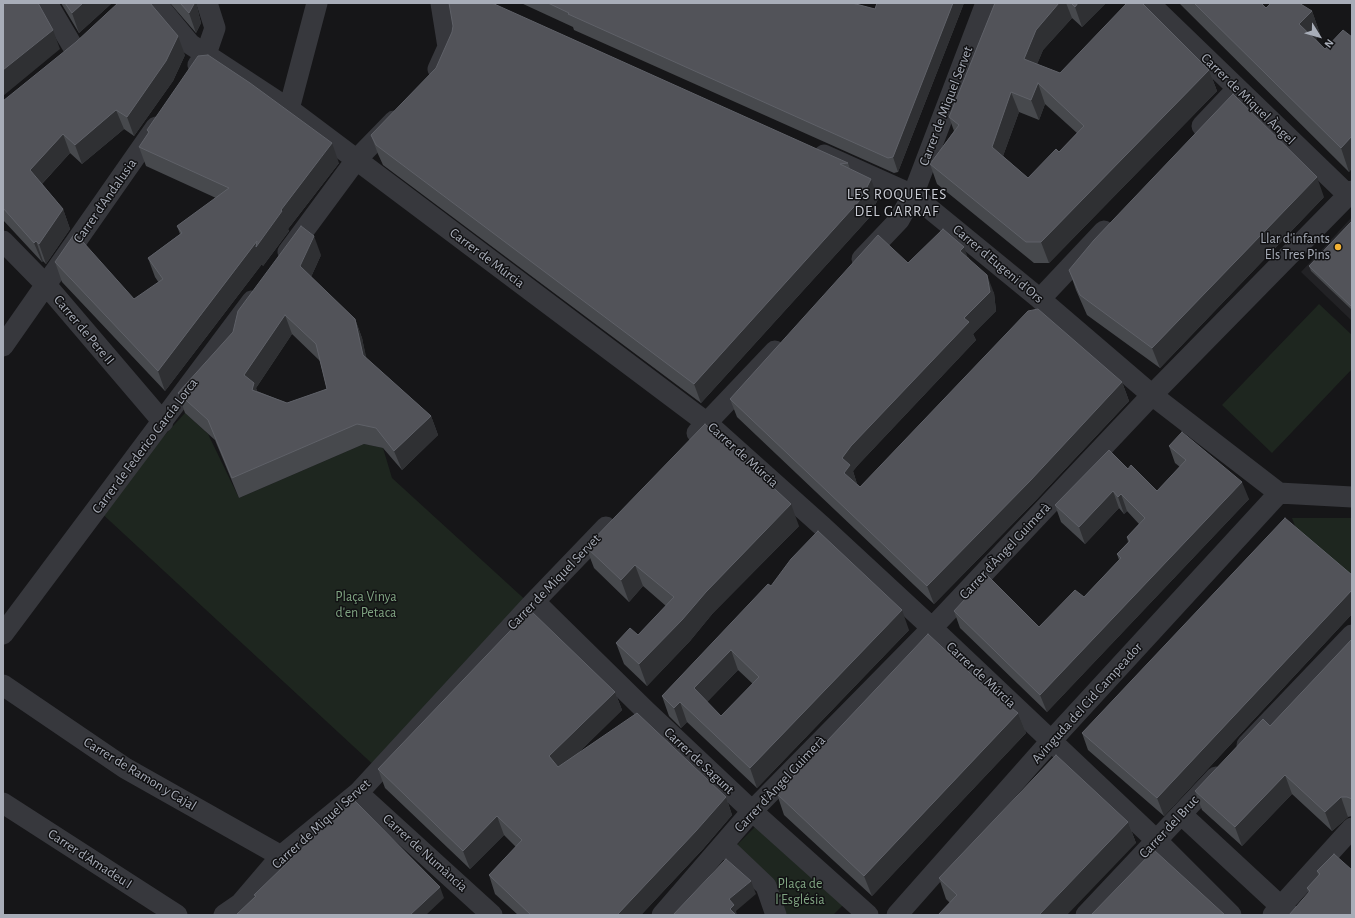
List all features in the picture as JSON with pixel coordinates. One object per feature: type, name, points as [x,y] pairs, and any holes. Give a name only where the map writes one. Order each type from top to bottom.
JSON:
[{"type":"street","points":[[47,3],[70,57],[93,36]]},
{"type":"street","name":"Carrer de Múrcia","points":[[156,3],[190,44],[289,109],[707,422],[932,628],[1156,840],[1232,915]]},
{"type":"street","points":[[188,80],[206,54],[215,28],[207,3]]},
{"type":"street","points":[[289,109],[317,3]]},
{"type":"street","points":[[427,88],[432,82],[448,47],[441,3]]},
{"type":"street","name":"Carrer de Miquel Servet","points":[[849,272],[899,220],[913,195],[986,3]]},
{"type":"street","name":"Carrer de Miquel Servet","points":[[977,26],[998,3]]},
{"type":"street","name":"Carrer de Miquel Àngel","points":[[1149,3],[1237,89],[1350,193]]},
{"type":"street","points":[[1189,140],[1237,89]]},
{"type":"street","points":[[276,268],[356,160],[405,110]]},
{"type":"street","name":"Carrer d'Andalusia","points":[[3,346],[166,112]]},
{"type":"street","name":"Carrer d'Eugeni d'Ors","points":[[804,146],[913,195],[1040,299],[1152,395],[1279,493]]},
{"type":"street","name":"Carrer d'Àngel Guimerà","points":[[662,915],[724,846],[752,811],[932,628],[1152,395],[1350,193]]},
{"type":"street","points":[[1040,299],[1115,220]]},
{"type":"street","name":"Carrer de Pere II","points":[[3,241],[46,286],[163,422]]},
{"type":"street","name":"Carrer de Federico García Lorca","points":[[3,634],[262,288]]},
{"type":"street","points":[[685,445],[789,336]]},
{"type":"street","points":[[1279,493],[1352,497]]},
{"type":"street","name":"Avinguda del Cid Campeador","points":[[897,915],[1051,741],[1279,493]]},
{"type":"street","name":"Carrer de Miquel Servet","points":[[238,912],[281,856],[358,792],[620,513]]},
{"type":"street","name":"Carrer de Sagunt","points":[[535,602],[645,710],[752,811],[868,915]]},
{"type":"street","name":"Carrer del Bruc","points":[[1086,915],[1352,635]]},
{"type":"street","name":"Carrer de Ramon y Cajal","points":[[3,685],[125,768],[281,856]]},
{"type":"street","name":"Carrer de Numància","points":[[358,792],[492,915]]},
{"type":"street","name":"Carrer d'Amadeu I","points":[[3,803],[177,915]]},
{"type":"street","points":[[1181,814],[1281,912],[1352,828]]},
{"type":"street","points":[[724,846],[766,886],[776,915]]},
{"type":"shaded area","name":"Llar d'infants Els Tres Pins","points":[[1352,217],[1352,321],[1301,272]]},
{"type":"green space","points":[[1319,304],[1352,335],[1352,369],[1272,453],[1222,405]]},
{"type":"green space","name":"Plaça Vinya d'en Petaca","points":[[185,413],[208,434],[239,498],[364,444],[383,448],[392,478],[531,605],[379,770],[97,509]]},
{"type":"green space","points":[[1292,518],[1352,518],[1352,583],[1295,526]]},
{"type":"green space","name":"Plaça de l'Església","points":[[757,825],[844,904],[833,915],[785,915],[736,846]]},
{"type":"building","points":[[3,3],[38,3],[53,30],[3,70]]},
{"type":"building","points":[[65,3],[83,3],[72,13]]},
{"type":"building","points":[[118,3],[150,3],[178,36],[166,61],[127,117],[116,110],[75,145],[63,134],[30,170],[63,209],[39,244],[36,241],[34,243],[3,208],[3,101],[76,42]]},
{"type":"building","points":[[180,3],[194,3],[194,4],[189,13]]},
{"type":"building","points":[[449,3],[492,3],[848,163],[840,164],[871,179],[861,199],[694,384],[376,145],[371,135],[436,68],[452,32],[453,26]]},
{"type":"building","points":[[548,3],[852,3],[875,9],[877,3],[953,3],[893,157],[888,158],[568,14],[569,13]]},
{"type":"building","points":[[995,3],[1059,3],[1036,30],[1024,59],[1060,73],[1127,3],[1142,3],[1209,70],[1041,242],[1026,242],[930,164],[959,125],[949,117]],"holes":[[[1038,83],[1084,126],[1059,152],[1056,149],[1028,178],[992,147],[1011,92],[1031,100]]]},
{"type":"building","points":[[1071,3],[1078,3],[1075,7]]},
{"type":"building","points":[[1194,3],[1261,3],[1266,8],[1271,3],[1299,3],[1312,11],[1299,24],[1325,49],[1343,30],[1352,37],[1352,136],[1341,148]]},
{"type":"building","points":[[208,55],[250,83],[332,143],[281,210],[282,211],[256,247],[257,241],[158,371],[55,262],[75,233],[134,299],[163,279],[148,258],[182,233],[177,226],[229,188],[139,147],[149,132],[147,130],[198,56]]},
{"type":"building","points":[[1233,94],[1317,177],[1152,348],[1080,295],[1069,270],[1094,240]]},
{"type":"building","name":"Llar d'infants Els Tres Pins","points":[[1352,221],[1352,307],[1309,266]]},
{"type":"building","points":[[301,226],[314,236],[300,266],[355,319],[363,355],[431,416],[394,451],[376,428],[357,424],[232,478],[208,420],[178,393],[233,332],[238,311]],"holes":[[[285,315],[316,344],[327,389],[287,403],[252,390],[254,383],[244,375]]]},
{"type":"building","points":[[943,229],[964,247],[960,251],[987,275],[990,292],[964,318],[969,322],[851,446],[842,458],[850,465],[844,473],[860,487],[1028,311],[1038,309],[1122,382],[1030,481],[927,586],[730,399],[878,235],[908,263]]},
{"type":"building","points":[[705,424],[791,504],[639,664],[616,643],[630,628],[638,635],[674,597],[635,565],[621,580],[586,547]]},
{"type":"building","points":[[1182,432],[1242,482],[1040,695],[954,611],[987,575],[1039,627],[1075,590],[1084,597],[1121,558],[1117,554],[1130,541],[1127,537],[1145,518],[1121,494],[1118,497],[1113,491],[1079,527],[1055,505],[1109,450],[1128,469],[1131,465],[1157,491],[1186,460],[1169,446]]},
{"type":"building","points":[[1285,518],[1352,575],[1352,590],[1157,798],[1082,733]]},
{"type":"building","points":[[818,531],[902,610],[750,768],[680,702],[674,708],[662,696],[768,584],[771,586],[791,559]],"holes":[[[731,650],[759,677],[721,716],[694,688]]]},
{"type":"building","points":[[530,610],[615,692],[549,756],[558,767],[637,713],[726,797],[617,915],[531,915],[489,875],[522,840],[497,816],[463,851],[378,769]]},
{"type":"building","points":[[928,634],[982,684],[1018,713],[864,876],[777,794]]},
{"type":"building","points":[[1352,639],[1352,799],[1341,797],[1325,812],[1285,775],[1235,827],[1195,791],[1263,719],[1270,726]]},
{"type":"building","points":[[1056,755],[1128,822],[1039,915],[938,915],[957,895],[939,878]]},
{"type":"building","points":[[353,799],[440,887],[410,915],[236,915],[256,896],[254,895]]},
{"type":"building","points":[[1154,850],[1225,915],[1091,915]]},
{"type":"building","points":[[1334,854],[1352,870],[1352,915],[1289,915],[1310,891],[1307,888],[1320,874],[1317,871]]},
{"type":"building","points":[[726,859],[751,881],[729,899],[734,905],[730,909],[736,915],[673,915]]},
{"type":"place","name":"Llar d'infants Els Tres Pins","points":[[1338,247]]},
{"type":"district","name":"LES ROQUETES DEL GARRAF","points":[[897,202]]}]
